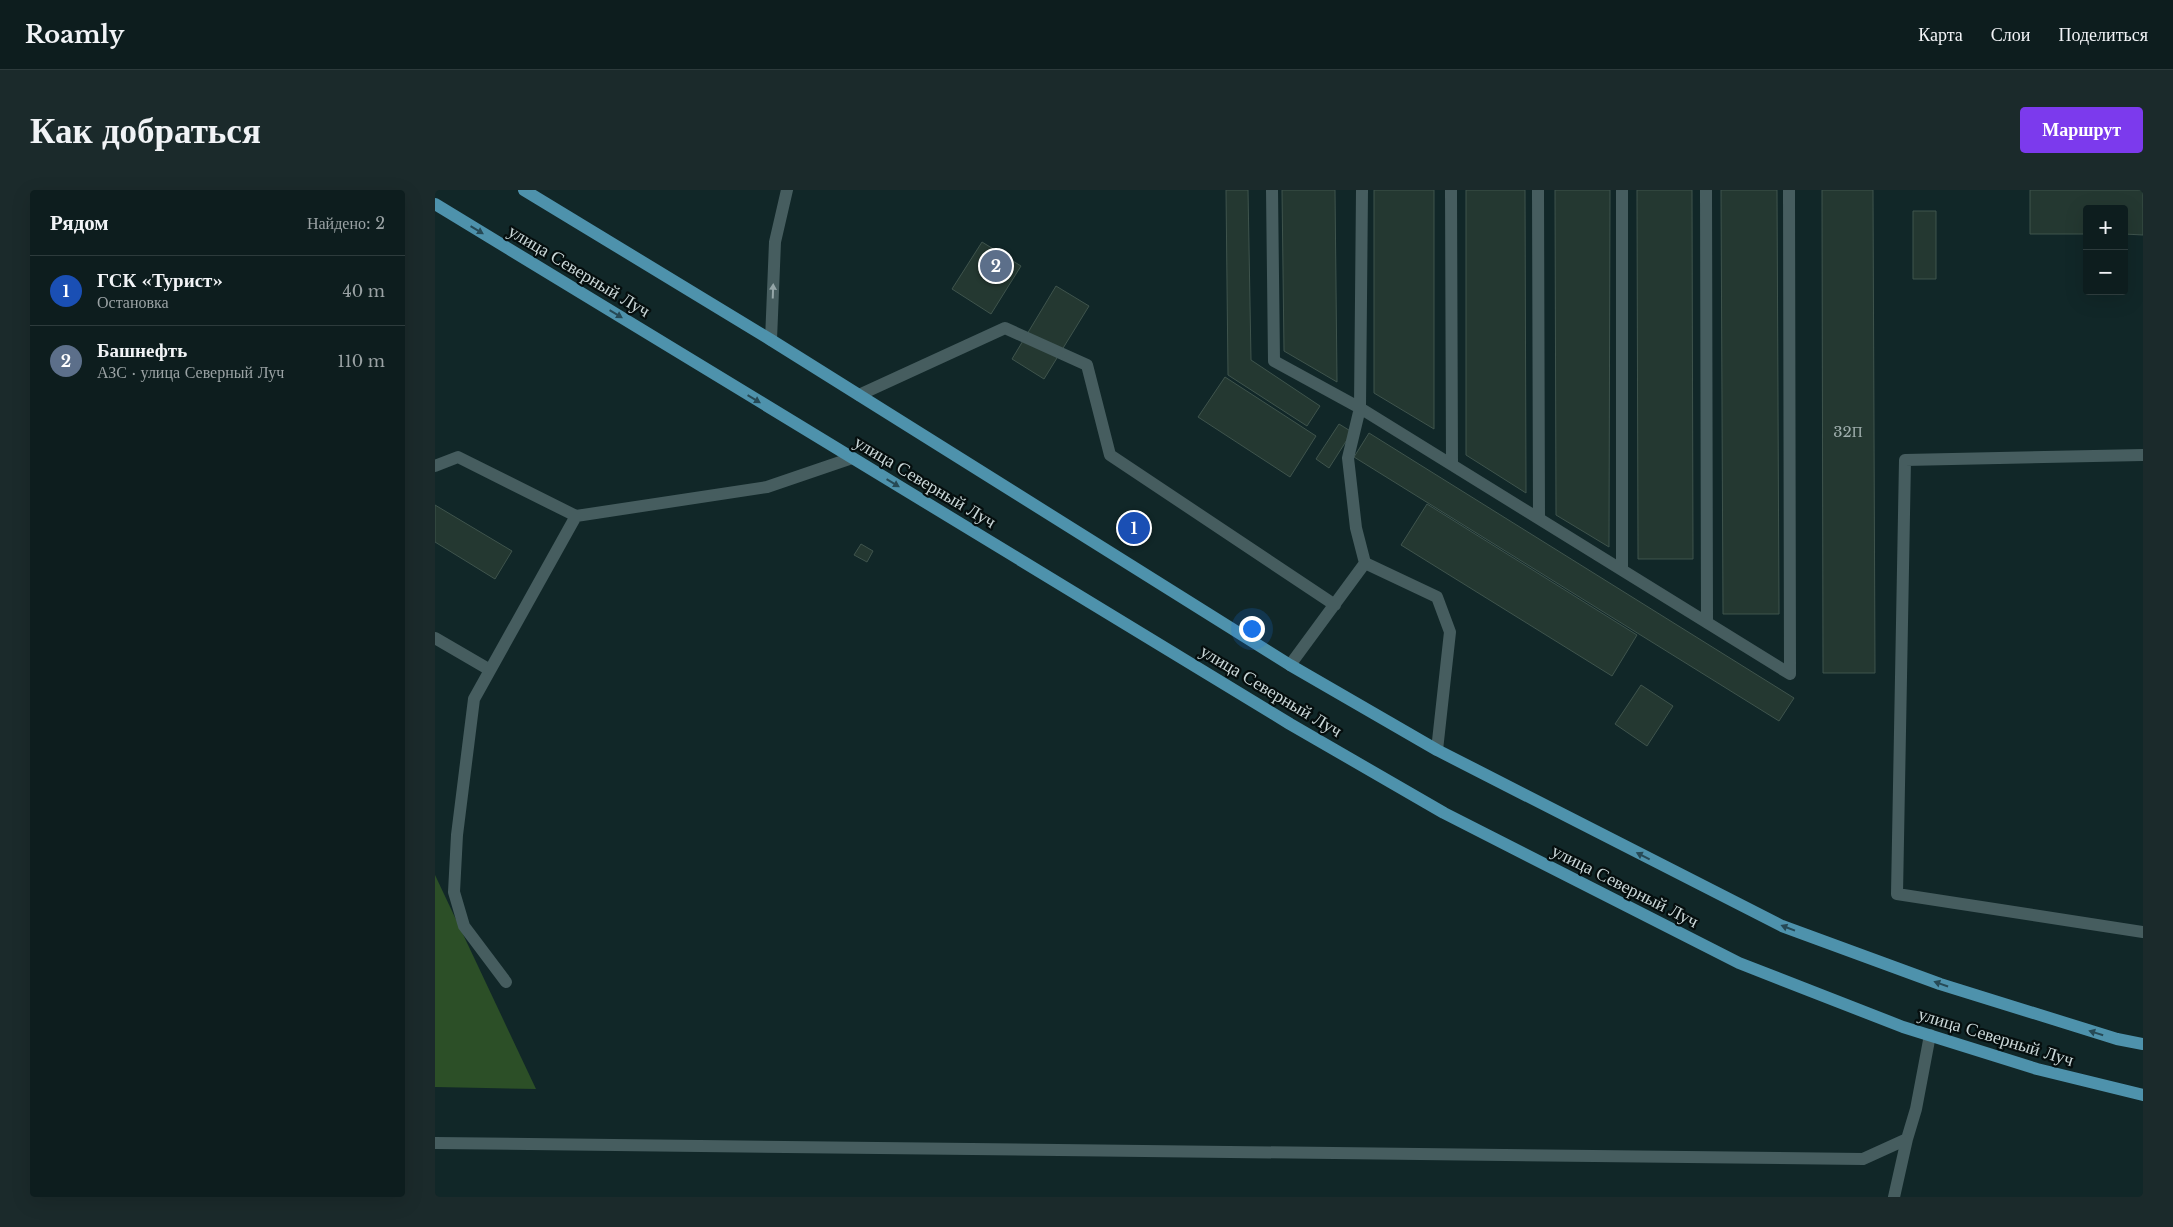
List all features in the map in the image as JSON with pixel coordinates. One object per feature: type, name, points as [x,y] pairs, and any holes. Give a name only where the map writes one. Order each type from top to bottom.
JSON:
[{"type":"main road","name":"улица Северный Луч","points":[[524,190],[771,340],[1290,665],[1437,750],[1782,926],[1940,984],[2117,1039],[2143,1044]]},
{"type":"main road","name":"улица Северный Луч","points":[[435,204],[1290,724],[1444,813],[1739,963],[1903,1027],[2037,1069],[2143,1095]]},
{"type":"lane","points":[[771,340],[775,242],[787,190]]},
{"type":"lane","points":[[1272,190],[1274,361],[1360,408],[1790,674],[1789,190]]},
{"type":"lane","points":[[1290,665],[1365,563],[1356,528],[1347,458],[1360,408],[1362,190]]},
{"type":"lane","points":[[1451,190],[1452,464]]},
{"type":"lane","points":[[1538,190],[1539,518]]},
{"type":"lane","points":[[1622,190],[1622,570]]},
{"type":"lane","points":[[1706,190],[1707,622]]},
{"type":"lane","points":[[859,395],[1005,328],[1087,365],[1110,455],[1335,605]]},
{"type":"lane","points":[[2143,454],[1905,460],[1897,894],[2143,932]]},
{"type":"lane","points":[[435,466],[458,457],[576,516],[767,487],[852,458]]},
{"type":"lane","points":[[506,982],[464,926],[454,892],[457,835],[474,699],[576,516]]},
{"type":"lane","points":[[1365,563],[1437,597],[1450,632],[1437,750]]},
{"type":"lane","points":[[435,638],[490,670]]},
{"type":"lane","points":[[1894,1197],[1916,1109],[1930,1035]]},
{"type":"lane","points":[[435,1143],[1863,1159],[1907,1139]]},
{"type":"green space","points":[[435,875],[536,1089],[435,1087]]},
{"type":"building","points":[[1226,190],[1248,190],[1251,360],[1320,406],[1307,426],[1228,375]]},
{"type":"building","points":[[1282,190],[1335,190],[1337,382],[1284,351]]},
{"type":"building","points":[[1374,190],[1434,190],[1434,429],[1374,393]]},
{"type":"building","points":[[1466,190],[1525,190],[1526,493],[1466,455]]},
{"type":"building","points":[[1555,190],[1610,190],[1609,547],[1556,515]]},
{"type":"building","points":[[1637,190],[1692,190],[1693,559],[1638,559]]},
{"type":"building","points":[[1721,190],[1777,190],[1779,614],[1723,614]]},
{"type":"building","points":[[1822,190],[1873,190],[1875,673],[1823,673]]},
{"type":"building","points":[[2030,190],[2143,190],[2143,235],[2128,234],[2128,205],[2083,205],[2083,234],[2030,234]]},
{"type":"building","points":[[1913,211],[1936,211],[1936,279],[1913,279]]},
{"type":"building","points":[[982,242],[1021,266],[991,314],[952,289]]},
{"type":"building","points":[[1056,286],[1089,306],[1044,379],[1012,359]]},
{"type":"building","points":[[1225,377],[1316,436],[1290,477],[1198,417]]},
{"type":"building","points":[[1339,424],[1352,432],[1329,468],[1316,459]]},
{"type":"building","points":[[1369,433],[1794,698],[1779,721],[1354,457]]},
{"type":"building","points":[[1427,504],[1637,635],[1612,676],[1401,545]]},
{"type":"building","points":[[435,505],[512,551],[495,579],[435,542]]},
{"type":"building","points":[[861,544],[873,551],[867,562],[854,555]]},
{"type":"building","points":[[1641,685],[1673,706],[1647,746],[1615,724]]},
{"type":"place","name":"Башнефть","points":[[996,266]]},
{"type":"place","name":"ГСК «Турист»","points":[[1134,528]]}]
